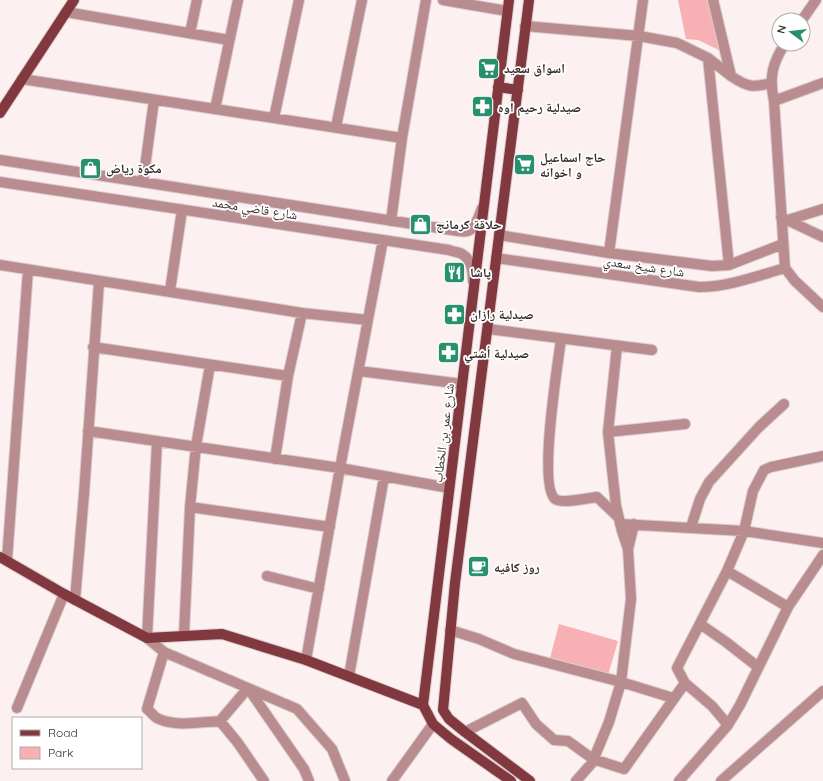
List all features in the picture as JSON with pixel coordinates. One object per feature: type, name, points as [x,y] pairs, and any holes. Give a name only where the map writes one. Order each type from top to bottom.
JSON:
[{"type":"main road","points":[[0,113],[74,0]]},
{"type":"main road","name":"شارع عمر بن الخطاب","points":[[422,705],[509,0]]},
{"type":"main road","points":[[529,0],[455,583],[443,710],[449,719],[530,781]]},
{"type":"main road","points":[[498,87],[518,90]]},
{"type":"main road","points":[[455,441],[473,443]]},
{"type":"main road","points":[[444,529],[462,531]]},
{"type":"main road","points":[[3,559],[64,594],[147,638],[222,634],[306,660],[422,705],[433,724],[451,739],[511,781]]},
{"type":"street","points":[[190,33],[197,0]]},
{"type":"street","points":[[215,109],[238,0]]},
{"type":"street","points":[[274,118],[299,0]]},
{"type":"street","points":[[336,127],[362,0]]},
{"type":"street","points":[[391,221],[402,138],[426,0]]},
{"type":"street","points":[[443,0],[507,11]]},
{"type":"street","points":[[609,253],[643,0]]},
{"type":"street","points":[[714,0],[731,76]]},
{"type":"street","points":[[808,12],[816,0]]},
{"type":"street","points":[[66,12],[229,40]]},
{"type":"street","points":[[525,26],[639,36],[677,43],[708,58],[743,84],[756,87],[771,83]]},
{"type":"street","points":[[780,52],[772,67],[771,83],[774,100],[785,219],[783,244],[785,268],[795,281],[823,307]]},
{"type":"street","points":[[708,58],[729,265]]},
{"type":"street","points":[[22,80],[402,138]]},
{"type":"street","points":[[774,100],[823,84]]},
{"type":"street","points":[[143,182],[154,100]]},
{"type":"street","name":"شارع قاضي محمد","points":[[0,160],[458,231],[468,231],[474,226],[479,218],[484,201]]},
{"type":"street","name":"شارع قاضي محمد","points":[[0,182],[450,250],[462,254],[471,267],[473,294]]},
{"type":"street","points":[[230,217],[233,196]]},
{"type":"street","points":[[785,219],[823,209]]},
{"type":"street","points":[[170,291],[182,210]]},
{"type":"street","points":[[785,219],[823,237]]},
{"type":"street","name":"شارع شيخ سعدي","points":[[499,236],[609,253],[712,266],[729,265],[783,244]]},
{"type":"street","points":[[306,660],[383,240]]},
{"type":"street","name":"شارع شيخ سعدي","points":[[496,258],[699,287],[712,287],[731,283],[785,268]]},
{"type":"street","points":[[0,265],[99,282],[170,291],[302,313],[368,320]]},
{"type":"street","points":[[3,559],[28,270]]},
{"type":"street","points":[[75,600],[99,282]]},
{"type":"street","points":[[275,459],[288,376],[302,313]]},
{"type":"street","points":[[488,329],[652,350]]},
{"type":"street","points":[[561,338],[550,431],[549,473],[551,493],[555,499],[561,502],[615,494]]},
{"type":"street","points":[[576,781],[592,763],[609,722],[621,682],[631,599],[628,549],[619,520],[608,432],[617,346]]},
{"type":"street","points":[[94,347],[288,376]]},
{"type":"street","points":[[184,636],[190,506],[196,446],[210,365]]},
{"type":"street","points":[[359,371],[462,384]]},
{"type":"street","points":[[691,527],[700,499],[709,482],[759,427],[784,404]]},
{"type":"street","points":[[608,432],[685,424]]},
{"type":"street","points":[[88,431],[340,468],[449,488]]},
{"type":"street","points":[[158,442],[147,638],[164,652],[297,709],[332,749],[346,781]]},
{"type":"street","points":[[728,725],[712,706],[685,683],[677,668],[727,571],[744,531],[753,491],[764,470],[771,467],[823,456]]},
{"type":"street","points":[[349,676],[384,477]]},
{"type":"street","points":[[597,497],[619,520],[634,524],[744,531],[823,543]]},
{"type":"street","points":[[190,506],[330,527]]},
{"type":"street","points":[[628,549],[634,524]]},
{"type":"street","points":[[679,781],[728,725],[740,705],[788,607],[823,555]]},
{"type":"street","points":[[727,571],[788,607]]},
{"type":"street","points":[[267,576],[319,589]]},
{"type":"street","points":[[17,708],[64,594]]},
{"type":"street","points":[[700,624],[758,667]]},
{"type":"street","points":[[450,630],[479,639],[514,654],[621,682],[673,698]]},
{"type":"street","points":[[164,652],[147,709],[159,719],[178,723],[220,721],[248,688]]},
{"type":"street","points":[[465,732],[522,703],[536,724],[554,740],[568,741],[594,759],[624,769],[685,683]]},
{"type":"street","points":[[248,688],[304,768],[309,781]]},
{"type":"street","points":[[721,781],[823,691]]},
{"type":"street","points":[[220,721],[238,742],[264,781]]},
{"type":"street","points":[[395,780],[433,724]]},
{"type":"green space","points":[[678,0],[708,0],[721,51],[698,40],[686,39]]},
{"type":"green space","points":[[559,624],[618,641],[608,675],[550,658]]},
{"type":"place","name":"اسواق سعيد","points":[[489,68]]},
{"type":"place","name":"صيدلية رحيم اوه","points":[[483,107]]},
{"type":"place","name":"حاج اسماعيل و اخوانه","points":[[525,164]]},
{"type":"place","name":"مكوة رياض","points":[[91,168]]},
{"type":"place","name":"حلاقة كرمانج","points":[[421,224]]},
{"type":"place","name":"پاشا","points":[[454,272]]},
{"type":"place","name":"صيدلية رازان","points":[[454,314]]},
{"type":"place","name":"صيدلية أشتي","points":[[449,353]]},
{"type":"place","name":"روز كافيه","points":[[478,567]]}]
